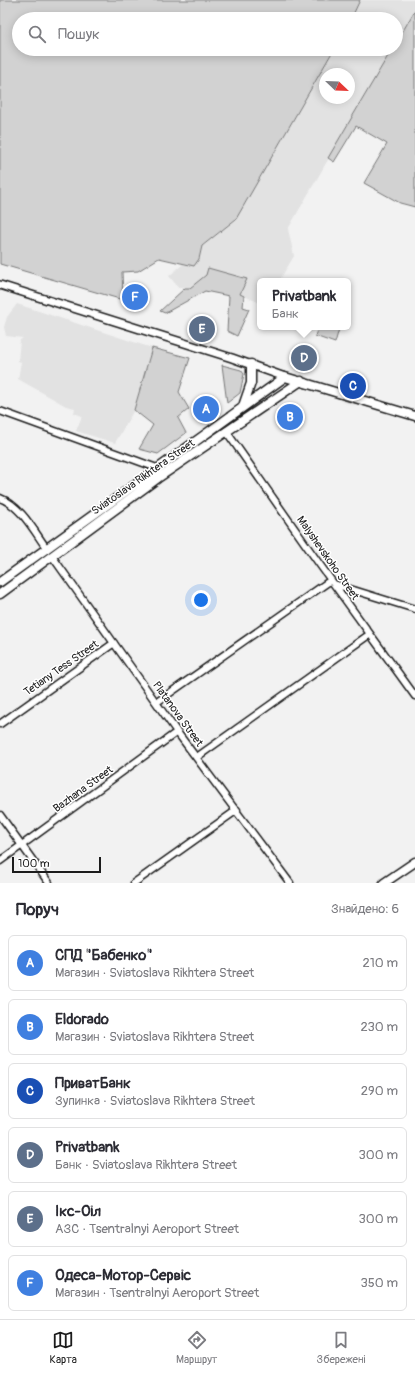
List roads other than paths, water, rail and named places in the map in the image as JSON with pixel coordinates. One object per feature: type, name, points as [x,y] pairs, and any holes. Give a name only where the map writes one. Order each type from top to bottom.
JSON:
[{"type":"main road","points":[[243,406],[251,383],[251,364]]},
{"type":"main road","points":[[285,377],[415,416]]},
{"type":"main road","name":"Sviatoslava Rikhtera Street","points":[[0,594],[49,552],[157,468],[285,377]]},
{"type":"main road","name":"Sviatoslava Rikhtera Street","points":[[0,582],[49,552],[301,381]]},
{"type":"main road","points":[[384,883],[415,862]]},
{"type":"street","points":[[0,285],[251,364],[285,377]]},
{"type":"street","points":[[0,411],[157,468]]},
{"type":"street","name":"Malyshevskoho Street","points":[[226,431],[332,582],[415,696]]},
{"type":"street","name":"Platanova Street","points":[[0,498],[7,501],[17,509],[157,702],[177,732],[237,810],[290,883]]},
{"type":"street","points":[[157,702],[332,582],[415,609]]},
{"type":"street","points":[[197,757],[370,634]]},
{"type":"street","name":"Tetiany Tess Street","points":[[0,724],[114,643]]},
{"type":"street","name":"Bazhana Street","points":[[0,861],[177,732]]},
{"type":"street","points":[[134,883],[237,810]]},
{"type":"street","points":[[0,815],[49,883]]},
{"type":"place","name":"Одеса-Мотор-Сервіс","points":[[135,297]]},
{"type":"place","name":"Ікс-Оіл","points":[[202,329]]},
{"type":"place","name":"Privatbank","points":[[304,358]]},
{"type":"place","name":"ПриватБанк","points":[[353,386]]},
{"type":"place","name":"СПД \"Бабенко\"","points":[[206,409]]},
{"type":"place","name":"Eldorado","points":[[290,417]]}]
